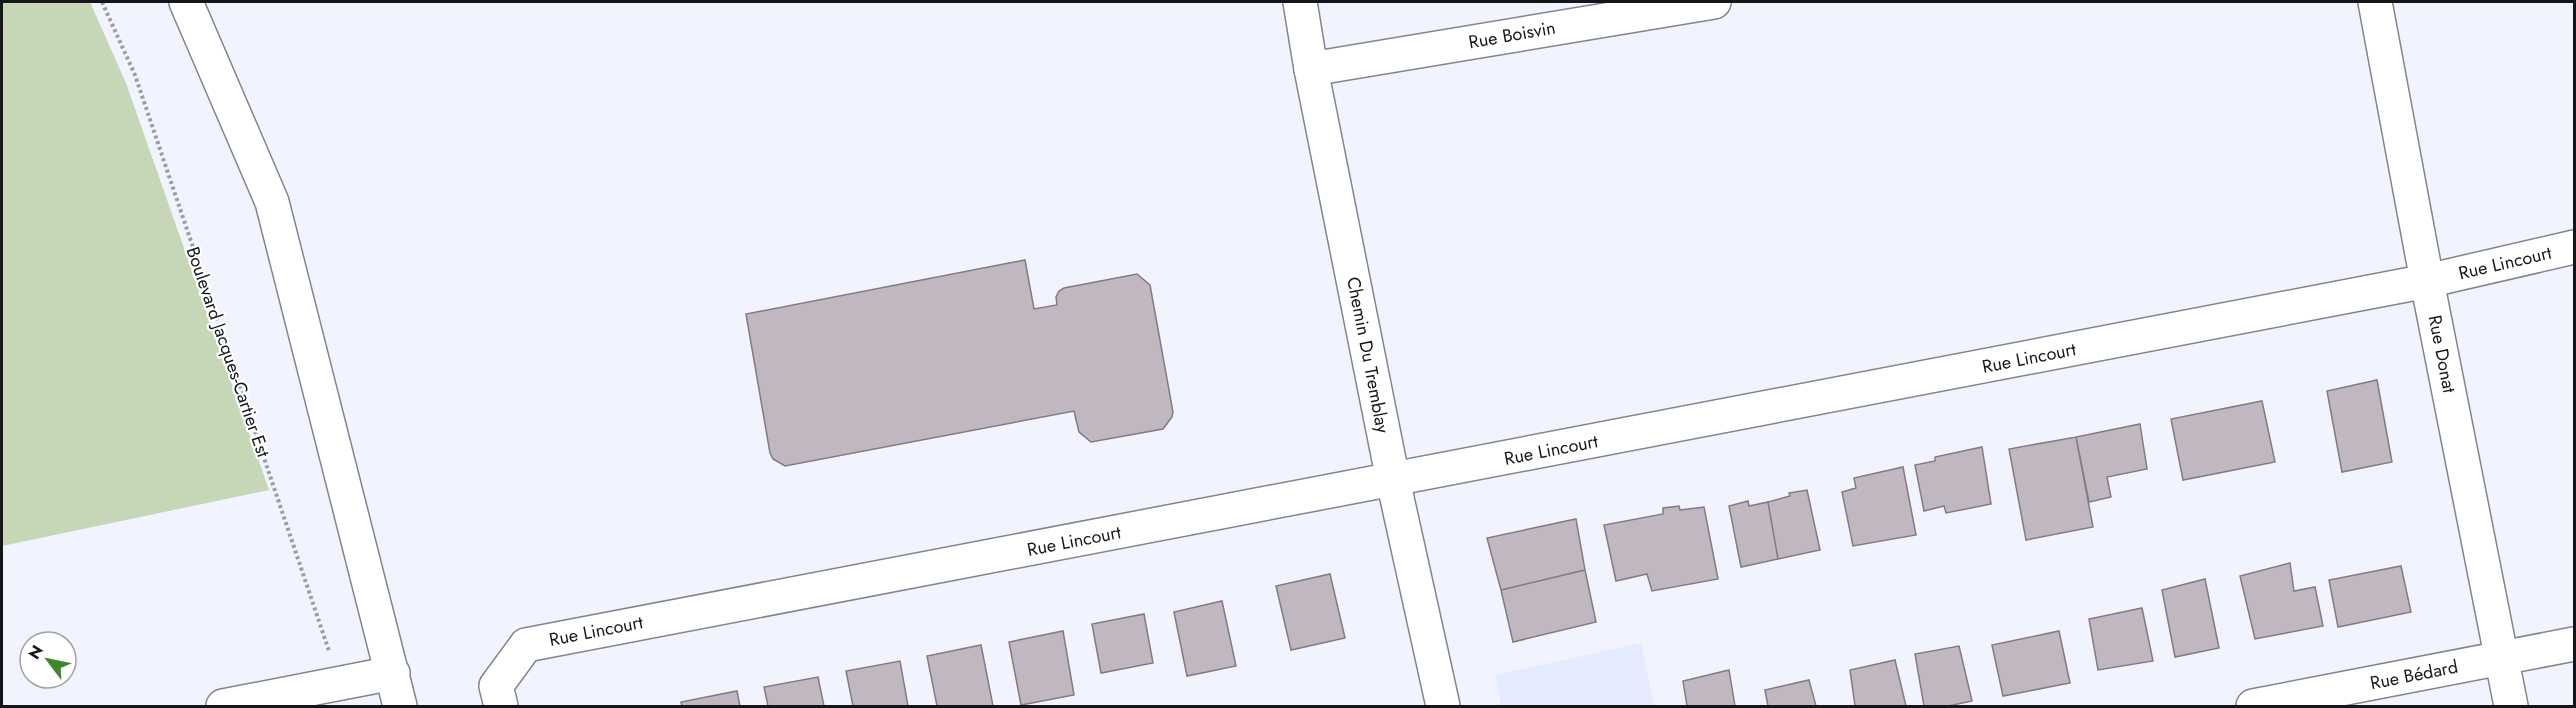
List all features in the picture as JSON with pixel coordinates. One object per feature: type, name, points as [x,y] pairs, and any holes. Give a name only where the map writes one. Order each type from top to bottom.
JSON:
[{"type":"street","points":[[186,2],[272,202],[400,706]]},
{"type":"street","name":"Chemin Du Tremblay","points":[[1300,2],[1311,69],[1393,480],[1443,706]]},
{"type":"street","name":"Rue Boisvin","points":[[1311,69],[1713,2]]},
{"type":"street","name":"Rue Donat","points":[[2375,2],[2427,281],[2511,706]]},
{"type":"street","name":"Rue Lincourt","points":[[501,706],[496,687],[526,645],[2427,281],[2574,247]]},
{"type":"street","name":"Rue Bédard","points":[[2253,706],[2574,644]]},
{"type":"street","points":[[223,706],[393,672]]},
{"type":"path","name":"Boulevard Jacques-Cartier Est","points":[[102,2],[135,75],[340,684]]},
{"type":"shaded area","points":[[1641,643],[1654,706],[1501,706],[1495,675]]},
{"type":"green space","points":[[2,2],[90,2],[126,83],[269,490],[2,546]]},
{"type":"building","points":[[1025,260],[1034,309],[1057,305],[1056,297],[1064,288],[1137,274],[1150,285],[1173,412],[1163,429],[1091,442],[1079,432],[1074,411],[785,466],[773,459],[770,453],[746,314]]},
{"type":"building","points":[[2377,380],[2392,462],[2342,472],[2327,391]]},
{"type":"building","points":[[2262,401],[2275,462],[2183,480],[2171,419]]},
{"type":"building","points":[[2140,424],[2147,469],[2107,477],[2111,497],[2089,502],[2076,437]]},
{"type":"building","points":[[2076,437],[2093,527],[2026,540],[2009,449]]},
{"type":"building","points":[[1982,447],[1991,504],[1946,513],[1944,506],[1924,511],[1915,465],[1935,461],[1935,457]]},
{"type":"building","points":[[1903,467],[1916,535],[1853,546],[1842,492],[1856,488],[1854,478]]},
{"type":"building","points":[[1807,490],[1820,550],[1778,559],[1768,502],[1790,496],[1789,493]]},
{"type":"building","points":[[1748,501],[1749,506],[1768,502],[1778,559],[1741,567],[1729,506]]},
{"type":"building","points":[[1679,506],[1680,510],[1704,507],[1718,579],[1652,591],[1647,574],[1616,581],[1604,525],[1663,514],[1663,508]]},
{"type":"building","points":[[1576,519],[1585,570],[1501,590],[1487,538]]},
{"type":"building","points":[[2290,563],[2294,591],[2315,587],[2323,626],[2255,639],[2240,576]]},
{"type":"building","points":[[2401,566],[2411,612],[2338,627],[2329,580]]},
{"type":"building","points":[[1585,570],[1596,622],[1513,642],[1501,590]]},
{"type":"building","points":[[1330,574],[1345,638],[1291,650],[1276,586]]},
{"type":"building","points":[[2205,579],[2219,648],[2175,657],[2162,590]]},
{"type":"building","points":[[1222,601],[1236,666],[1187,676],[1174,612]]},
{"type":"building","points":[[2142,608],[2153,661],[2098,670],[2089,619]]},
{"type":"building","points":[[1144,614],[1153,663],[1101,673],[1092,624]]},
{"type":"building","points":[[1063,631],[1074,695],[1021,705],[1009,642]]},
{"type":"building","points":[[2059,631],[2070,683],[2003,696],[1992,645]]},
{"type":"building","points":[[981,645],[993,706],[937,706],[927,656]]},
{"type":"building","points":[[1959,646],[1972,701],[1948,706],[1924,706],[1915,654]]},
{"type":"building","points":[[1895,660],[1906,706],[1855,706],[1850,670]]},
{"type":"building","points":[[900,661],[908,706],[853,706],[846,671]]},
{"type":"building","points":[[1729,670],[1735,706],[1687,706],[1683,681]]},
{"type":"building","points":[[818,677],[824,706],[768,706],[764,687]]},
{"type":"building","points":[[1809,680],[1816,706],[1768,706],[1765,690]]},
{"type":"building","points":[[737,691],[740,706],[682,706],[681,702]]}]
